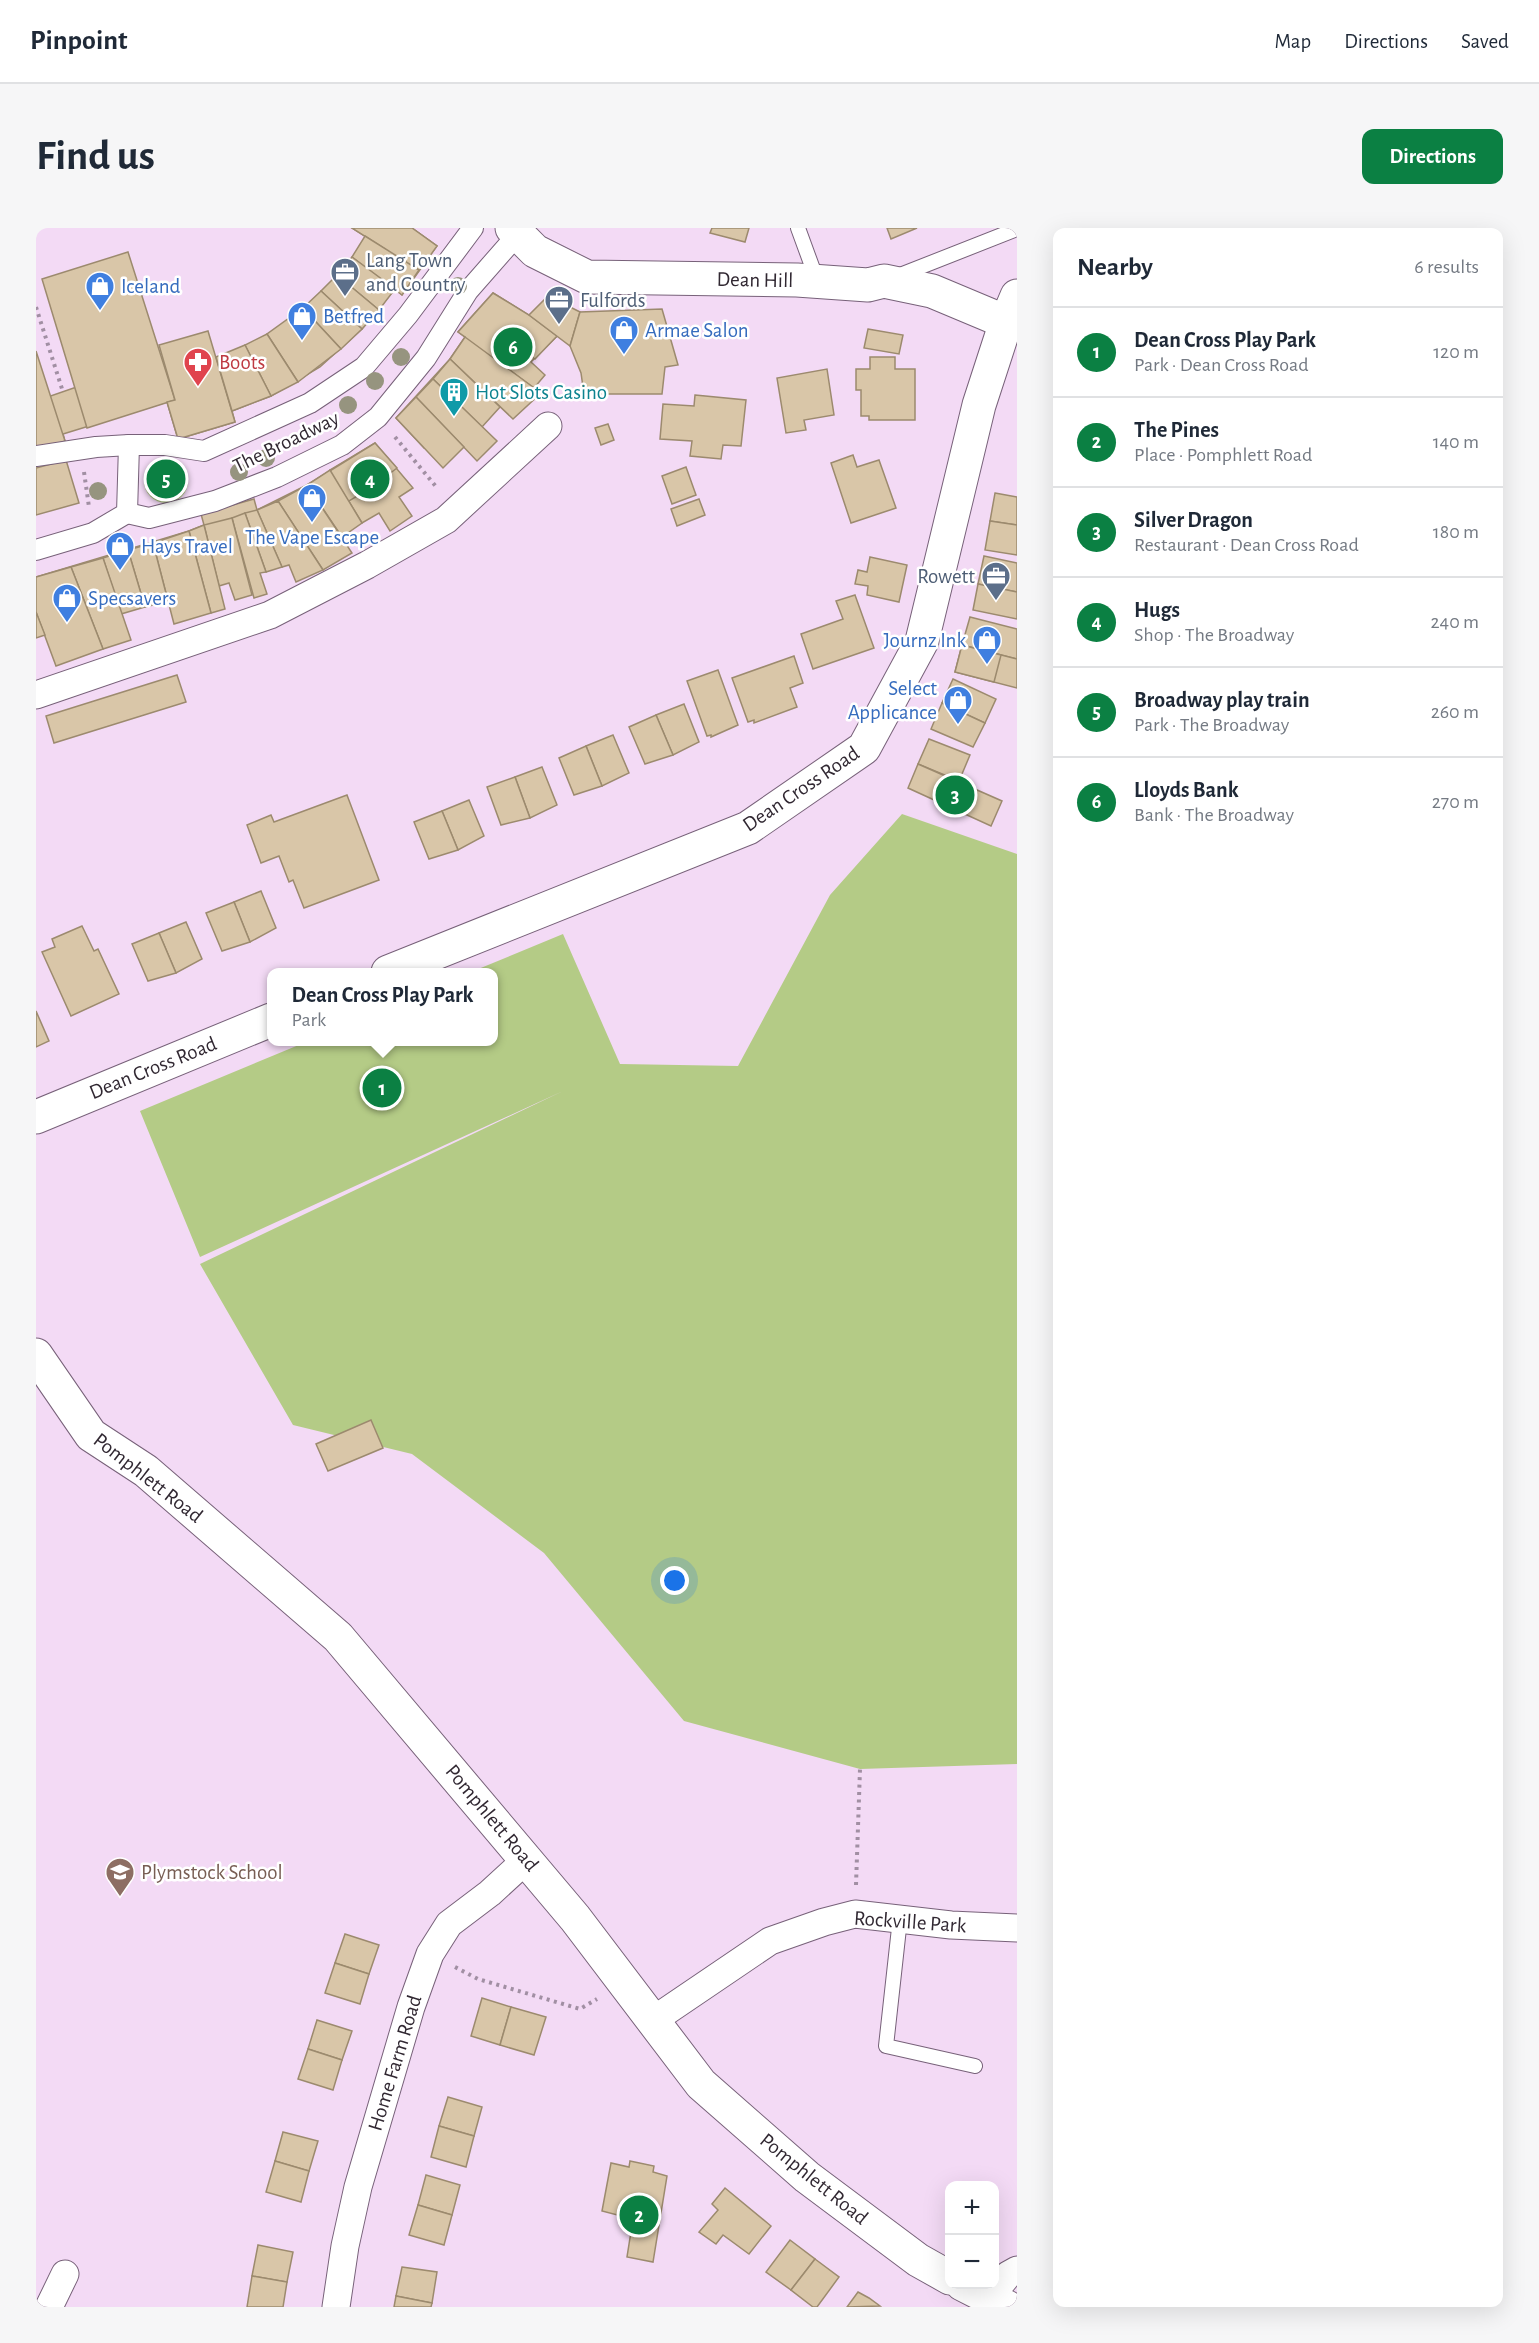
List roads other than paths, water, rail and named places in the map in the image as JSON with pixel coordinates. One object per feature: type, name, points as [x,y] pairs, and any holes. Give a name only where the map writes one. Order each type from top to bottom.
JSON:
[{"type":"street","name":"The Broadway","points":[[36,456],[129,445],[165,446],[204,451],[310,403],[364,367],[408,315],[472,228]]},
{"type":"street","name":"The Broadway","points":[[127,513],[149,519],[215,501],[278,477],[342,445],[378,417],[426,358],[468,291],[515,231]]},
{"type":"street","name":"Dean Hill","points":[[515,231],[535,251],[587,277],[868,285],[884,280],[932,291],[1013,315]]},
{"type":"street","name":"Dean Cross Road","points":[[398,968],[748,828],[864,748],[922,641],[979,405],[1013,315]]},
{"type":"street","points":[[36,695],[270,615],[367,565],[446,520],[549,426]]},
{"type":"street","points":[[36,550],[93,533],[127,513],[129,445]]},
{"type":"street","name":"Dean Cross Road","points":[[36,1117],[267,1022]]},
{"type":"street","name":"Pomphlett Road","points":[[36,1355],[91,1435],[146,1471],[338,1637],[575,1918],[701,2084],[807,2178],[918,2260],[945,2275]]},
{"type":"street","name":"Home Farm Road","points":[[336,2307],[345,2246],[358,2187],[411,2007],[430,1954],[449,1924],[490,1893],[527,1859]]},
{"type":"street","name":"Rockville Park","points":[[652,2021],[771,1941],[855,1914],[951,1925],[1017,1928]]},
{"type":"street","points":[[986,2297],[1008,2275],[1017,2270]]},
{"type":"street","points":[[49,2307],[65,2274]]},
{"type":"lane","points":[[810,228],[800,235],[818,282]]},
{"type":"lane","points":[[884,280],[1017,229]]},
{"type":"lane","points":[[900,1919],[886,2046],[975,2066]]},
{"type":"place","name":"Lang Town and Country","points":[[345,298]]},
{"type":"place","name":"Iceland","points":[[100,312]]},
{"type":"place","name":"Fulfords","points":[[559,326]]},
{"type":"place","name":"Betfred","points":[[302,342]]},
{"type":"place","name":"Lloyds Bank","points":[[513,347]]},
{"type":"place","name":"Armae Salon","points":[[624,356]]},
{"type":"place","name":"Boots","points":[[198,388]]},
{"type":"place","name":"Hot Slots Casino","points":[[454,418]]},
{"type":"place","name":"Broadway play train","points":[[166,479]]},
{"type":"place","name":"Hugs","points":[[370,479]]},
{"type":"place","name":"The Vape Escape","points":[[312,524]]},
{"type":"place","name":"Hays Travel","points":[[120,572]]},
{"type":"place","name":"Rowett","points":[[996,602]]},
{"type":"place","name":"Specsavers","points":[[67,624]]},
{"type":"place","name":"Journz Ink","points":[[987,666]]},
{"type":"place","name":"Select Applicance","points":[[958,726]]},
{"type":"place","name":"Silver Dragon","points":[[955,795]]},
{"type":"place","name":"Dean Cross Play Park","points":[[382,1088]]},
{"type":"place","name":"Plymstock School","points":[[120,1898]]},
{"type":"place","name":"The Pines","points":[[639,2215]]}]
